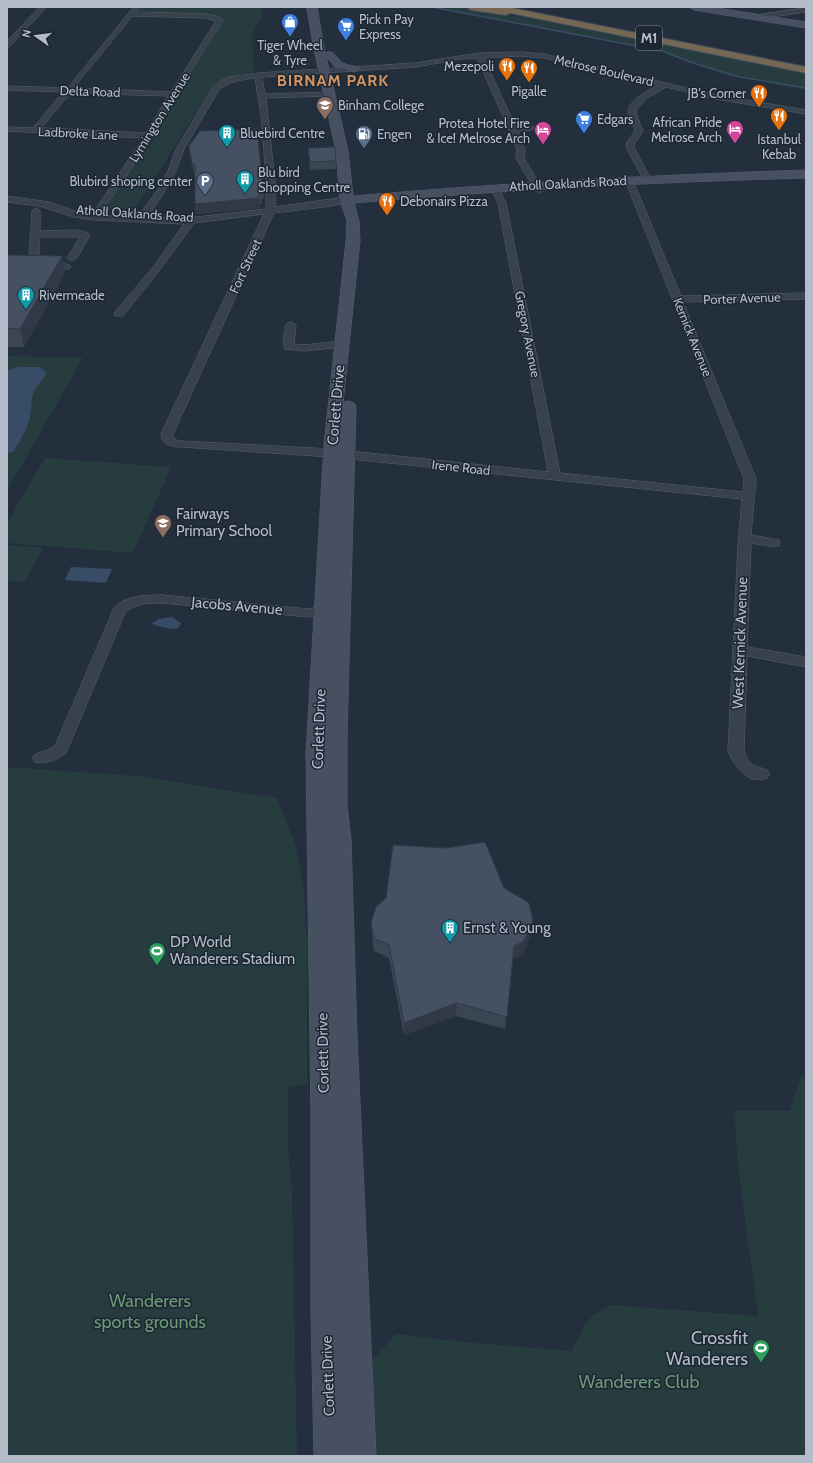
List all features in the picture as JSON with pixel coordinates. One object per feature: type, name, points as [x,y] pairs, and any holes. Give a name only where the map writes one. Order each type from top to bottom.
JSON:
[{"type":"highway","points":[[471,7],[522,10]]},
{"type":"highway","name":"M1","points":[[492,7],[522,10],[622,27],[806,64]]},
{"type":"highway","points":[[537,7],[622,27]]},
{"type":"highway","name":"M1","points":[[522,10],[806,70]]},
{"type":"main road","name":"Corlett Drive","points":[[312,7],[353,202],[363,240],[339,454]]},
{"type":"main road","name":"Corlett Drive","points":[[320,7],[330,54],[326,72],[342,125],[353,202],[353,241],[342,344],[332,608],[317,754],[325,1118],[326,1313],[330,1456]]},
{"type":"main road","points":[[694,7],[806,25]]},
{"type":"main road","points":[[330,54],[340,65],[355,68]]},
{"type":"main road","name":"Atholl Oaklands Road","points":[[538,184],[630,182],[647,179],[806,174]]},
{"type":"main road","name":"Atholl Oaklands Road","points":[[353,202],[456,196],[538,184],[806,178]]},
{"type":"main road","name":"Atholl Oaklands Road","points":[[353,202],[435,192],[500,190]]},
{"type":"main road","points":[[435,192],[456,196]]},
{"type":"main road","name":"Corlett Drive","points":[[332,608],[336,737],[336,805],[340,839],[344,1035],[360,1456]]},
{"type":"street","points":[[7,46],[44,7]]},
{"type":"street","points":[[36,130],[137,7]]},
{"type":"street","points":[[767,9],[777,14]]},
{"type":"street","points":[[757,17],[806,10]]},
{"type":"street","name":"Lymington Avenue","points":[[97,213],[149,136],[172,94],[220,20],[215,17],[206,16],[132,14]]},
{"type":"street","points":[[480,57],[521,151],[520,158],[538,184]]},
{"type":"street","name":"Melrose Boulevard","points":[[400,68],[425,68],[480,57],[540,59],[806,117]]},
{"type":"street","points":[[326,72],[355,68],[400,68]]},
{"type":"street","points":[[139,217],[166,181],[180,149],[218,86],[225,82],[236,78],[258,75],[400,68]]},
{"type":"street","name":"Fort Street","points":[[173,442],[167,438],[167,434],[270,211],[272,199],[271,180],[262,96],[258,75]]},
{"type":"street","points":[[647,179],[630,149],[631,143],[638,132],[632,112],[634,105],[662,86]]},
{"type":"street","name":"Delta Road","points":[[7,88],[172,94]]},
{"type":"street","points":[[262,96],[330,94]]},
{"type":"street","name":"Melrose Boulevard","points":[[788,114],[806,112]]},
{"type":"street","points":[[626,124],[646,124]]},
{"type":"street","points":[[512,129],[531,128]]},
{"type":"street","name":"Ladbroke Lane","points":[[7,129],[149,136]]},
{"type":"street","name":"Kernick Avenue","points":[[630,182],[747,471],[750,485],[748,496]]},
{"type":"street","name":"Gregory Avenue","points":[[500,190],[555,477]]},
{"type":"street","name":"Atholl Oaklands Road","points":[[7,199],[38,207],[82,215],[139,217],[229,216]]},
{"type":"street","name":"Atholl Oaklands Road","points":[[38,207],[191,221],[353,202]]},
{"type":"street","points":[[29,266],[34,256],[38,207]]},
{"type":"street","points":[[119,314],[191,221]]},
{"type":"street","points":[[35,234],[78,233],[85,235],[72,258]]},
{"type":"street","points":[[7,265],[66,267]]},
{"type":"street","name":"Porter Avenue","points":[[678,299],[806,296]]},
{"type":"street","points":[[291,325],[288,340],[289,347],[304,348],[342,344]]},
{"type":"street","name":"Irene Road","points":[[173,442],[339,454],[748,496]]},
{"type":"street","name":"West Kernick Avenue","points":[[748,496],[744,542],[736,751],[743,766],[750,772],[762,774]]},
{"type":"street","points":[[744,542],[772,546]]},
{"type":"street","name":"Jacobs Avenue","points":[[40,758],[54,754],[61,749],[118,610],[126,604],[146,599],[308,613],[332,608]]},
{"type":"street","points":[[740,650],[806,662]]},
{"type":"green space","points":[[140,7],[262,7],[260,11],[263,13],[252,36],[254,72],[228,78],[212,87],[135,209],[129,211],[117,211],[107,207],[223,21],[221,18],[213,15],[137,11]]},
{"type":"green space","points":[[428,7],[458,7],[556,23],[806,73],[806,90],[725,75],[654,50]]},
{"type":"green space","points":[[7,356],[83,358],[7,491]]},
{"type":"green space","points":[[45,458],[171,467],[133,553],[7,543],[7,523]]},
{"type":"green space","points":[[7,545],[43,548],[24,582],[7,581]]},
{"type":"green space","name":"Wanderers sports grounds","points":[[7,767],[137,776],[277,798],[296,846],[304,892],[307,943],[307,1084],[288,1087],[288,1147],[292,1192],[297,1456],[7,1456]]},
{"type":"green space","name":"Wanderers Club","points":[[801,1076],[806,1079],[806,1456],[372,1456],[367,1366],[396,1334],[474,1343],[571,1351],[583,1328],[592,1316],[611,1305],[758,1316],[738,1166],[734,1110],[790,1111]]},
{"type":"water","points":[[18,367],[40,367],[46,373],[34,391],[29,421],[25,430],[13,452],[8,453],[7,371]]},
{"type":"water","points":[[71,567],[112,569],[106,583],[65,580]]},
{"type":"water","points":[[172,617],[181,623],[178,628],[171,629],[154,625],[152,623],[159,619]]},
{"type":"building","points":[[257,129],[263,189],[261,189],[259,198],[195,204],[195,164],[192,164],[189,146],[200,131]]},
{"type":"building","points":[[335,147],[336,161],[310,162],[308,148]]},
{"type":"building","points":[[7,255],[62,256],[20,329],[7,328]]},
{"type":"building","name":"Ernst & Young","points":[[485,842],[504,888],[529,903],[533,920],[524,941],[514,946],[507,1017],[457,1003],[404,1023],[389,945],[374,938],[371,923],[376,907],[386,898],[393,845],[446,848]]},
{"type":"waterway","points":[[432,7],[663,51],[690,62],[740,77],[806,88]]},
{"type":"place","name":"Tiger Wheel & Tyre","points":[[290,37]]},
{"type":"place","name":"Pick n Pay Express","points":[[346,41]]},
{"type":"place","name":"Mezepoli","points":[[507,81]]},
{"type":"place","name":"Pigalle","points":[[529,83]]},
{"type":"place","name":"JB's Corner","points":[[759,108]]},
{"type":"place","name":"Binham College","points":[[325,120]]},
{"type":"place","name":"Istanbul Kebab","points":[[779,131]]},
{"type":"place","name":"Edgars","points":[[584,134]]},
{"type":"place","name":"African Pride Melrose Arch","points":[[735,144]]},
{"type":"place","name":"Protea Hotel Fire & Ice! Melrose Arch","points":[[543,145]]},
{"type":"place","name":"Bluebird Centre","points":[[227,148]]},
{"type":"place","name":"Engen","points":[[364,149]]},
{"type":"place","name":"Blu bird Shopping Centre","points":[[245,194]]},
{"type":"place","name":"Blubird shoping center","points":[[205,196]]},
{"type":"place","name":"Debonairs Pizza","points":[[387,216]]},
{"type":"place","name":"Rivermeade","points":[[26,310]]},
{"type":"place","name":"Fairways Primary School","points":[[163,538]]},
{"type":"place","name":"Ernst & Young","points":[[450,943]]},
{"type":"place","name":"DP World Wanderers Stadium","points":[[157,966]]},
{"type":"place","name":"Crossfit Wanderers","points":[[761,1363]]},
{"type":"district","name":"BIRNAM PARK","points":[[333,80]]}]
